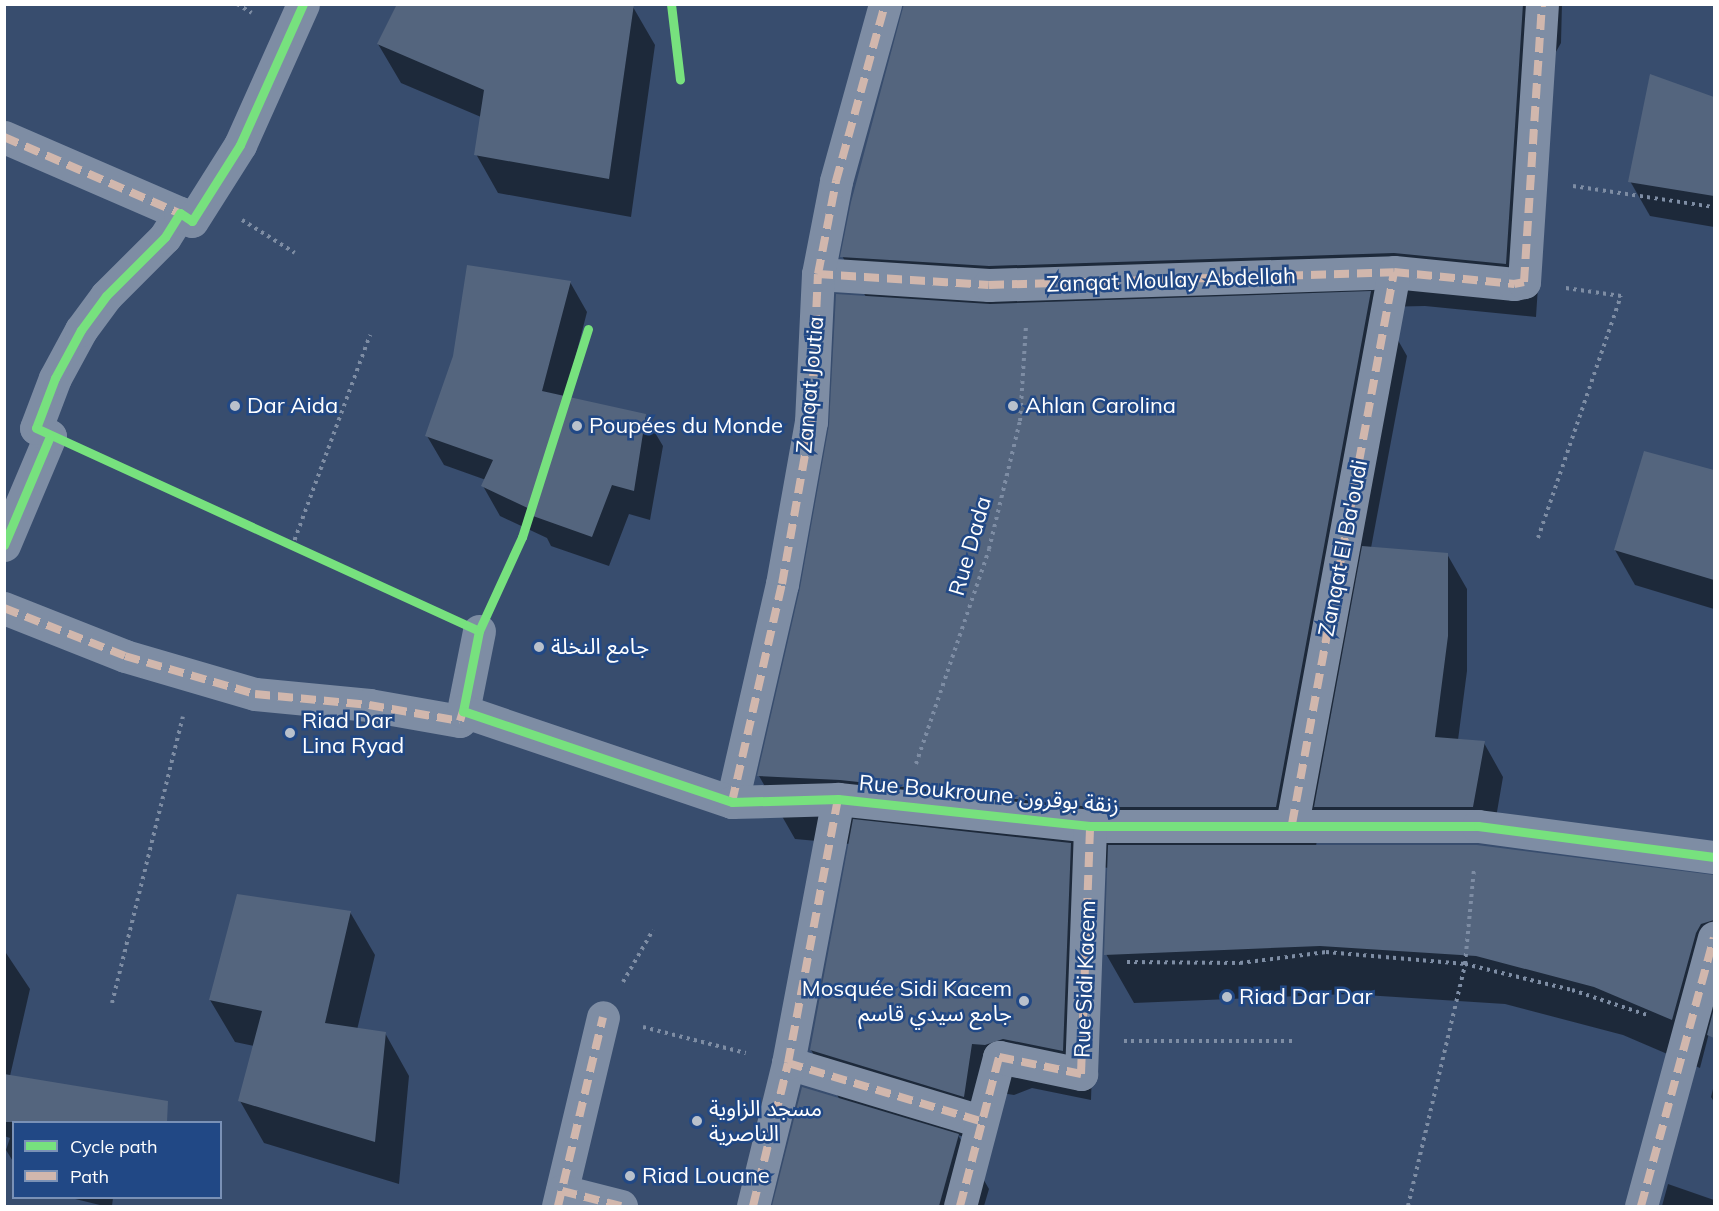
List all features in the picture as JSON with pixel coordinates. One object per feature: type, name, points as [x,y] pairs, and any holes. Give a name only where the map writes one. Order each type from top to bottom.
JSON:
[{"type":"street","points":[[4,545],[50,435],[36,428],[55,378],[81,330],[106,296],[165,237],[193,205],[240,145],[303,4]]},
{"type":"street","name":"Zanqat Joutia","points":[[732,802],[782,585],[811,422],[818,274],[836,181],[885,4]]},
{"type":"street","points":[[1524,282],[1542,4]]},
{"type":"street","points":[[4,137],[193,205]]},
{"type":"street","name":"Zanqat Moulay Abdellah","points":[[818,274],[1028,286],[1394,272],[1524,282]]},
{"type":"street","name":"Zanqat El Ba'oudi","points":[[1292,824],[1394,272]]},
{"type":"street","points":[[4,608],[70,637],[255,694],[369,705],[460,721],[479,631]]},
{"type":"street","name":"Rue Boukroune زنقة بوقرون","points":[[463,711],[732,802],[838,800],[1090,826],[1292,824],[1478,826],[1714,857]]},
{"type":"street","points":[[753,1206],[788,1063],[838,800]]},
{"type":"street","name":"Rue Sidi Kacem","points":[[960,1206],[980,1122],[999,1057],[1081,1074],[1087,961],[1090,826]]},
{"type":"street","points":[[1641,1206],[1691,1034],[1714,938]]},
{"type":"street","points":[[603,1017],[560,1199],[621,1206]]},
{"type":"street","points":[[788,1063],[980,1122]]},
{"type":"path","points":[[1530,181],[1714,207]]},
{"type":"path","points":[[193,205],[295,253]]},
{"type":"path","points":[[1524,282],[1621,296],[1539,538]]},
{"type":"path","points":[[292,547],[370,335]]},
{"type":"path","points":[[112,1003],[193,676]]},
{"type":"path","points":[[1408,1206],[1465,964],[1478,826]]},
{"type":"path","points":[[653,930],[603,1017],[788,1063]]},
{"type":"path","points":[[1087,961],[1240,963],[1326,952],[1465,964],[1630,1008],[1691,1034]]},
{"type":"path","points":[[1083,1041],[1294,1041]]},
{"type":"building","points":[[397,4],[634,4],[609,179],[474,155],[484,90],[377,44]]},
{"type":"building","points":[[904,4],[1523,4],[1506,264],[1394,253],[989,266],[840,257],[851,202]]},
{"type":"building","points":[[1650,74],[1714,97],[1714,196],[1628,182]]},
{"type":"building","points":[[467,265],[571,281],[542,391],[646,414],[634,491],[612,485],[592,537],[533,516],[534,511],[481,486],[493,460],[425,436],[453,356]]},
{"type":"building","points":[[1371,291],[1276,807],[1091,807],[840,780],[757,776],[800,588],[829,425],[836,294],[990,304]]},
{"type":"building","points":[[1644,451],[1714,470],[1714,580],[1614,550]]},
{"type":"building","points":[[1362,546],[1448,553],[1448,636],[1435,737],[1485,741],[1473,807],[1314,807]]},
{"type":"building","points":[[853,819],[1071,843],[1063,1051],[1003,1039],[985,1045],[972,1044],[964,1097],[810,1050]]},
{"type":"building","points":[[1108,845],[1477,845],[1714,875],[1714,920],[1701,924],[1696,933],[1672,1020],[1594,987],[1476,956],[1320,946],[1104,955]]},
{"type":"building","points":[[237,894],[351,911],[325,1023],[386,1032],[375,1142],[238,1101],[262,1011],[209,1000]]},
{"type":"building","points":[[1714,1008],[1714,1038],[1707,1035]]},
{"type":"building","points":[[4,1074],[168,1101],[167,1121],[4,1122]]},
{"type":"building","points":[[802,1087],[959,1134],[939,1206],[772,1206]]},
{"type":"marked path","points":[[732,802],[782,584],[811,422],[818,274],[836,181],[885,4]]},
{"type":"marked path","points":[[818,274],[989,285],[1394,272],[1514,284],[1524,282],[1542,4]]},
{"type":"marked path","points":[[4,137],[183,215]]},
{"type":"marked path","points":[[1292,824],[1394,272]]},
{"type":"marked path","points":[[4,608],[125,656],[255,694],[369,705],[460,721],[463,711]]},
{"type":"marked path","points":[[753,1206],[788,1063],[838,799]]},
{"type":"marked path","points":[[960,1206],[999,1057],[1081,1074],[1090,826]]},
{"type":"marked path","points":[[1641,1206],[1714,938]]},
{"type":"marked path","points":[[558,1206],[603,1017]]},
{"type":"marked path","points":[[788,1063],[980,1121]]},
{"type":"marked path","points":[[562,1191],[621,1206]]},
{"type":"cycle path","points":[[303,4],[240,145],[192,221],[180,213],[165,237],[106,296],[81,330],[55,378],[36,428],[479,631]]},
{"type":"cycle path","points":[[671,4],[680,79]]},
{"type":"cycle path","points":[[588,329],[522,537],[479,631],[463,711],[732,802],[838,799],[1090,826],[1478,826],[1714,857]]},
{"type":"cycle path","points":[[4,545],[50,436]]},
{"type":"place","name":"Dar Aida","points":[[235,406]]},
{"type":"place","name":"Ahlan Carolina","points":[[1013,406]]},
{"type":"place","name":"Poupées du Monde","points":[[577,426]]},
{"type":"place","name":"جامع النخلة","points":[[539,647]]},
{"type":"place","name":"Riad Dar Lina Ryad","points":[[290,733]]},
{"type":"place","name":"Riad Dar Dar","points":[[1227,997]]},
{"type":"place","name":"Mosquée Sidi Kacem جامع سيدي قاسم","points":[[1024,1001]]},
{"type":"place","name":"مسجد الزاوية الناصرية","points":[[697,1121]]},
{"type":"place","name":"Riad Louane","points":[[630,1176]]}]
